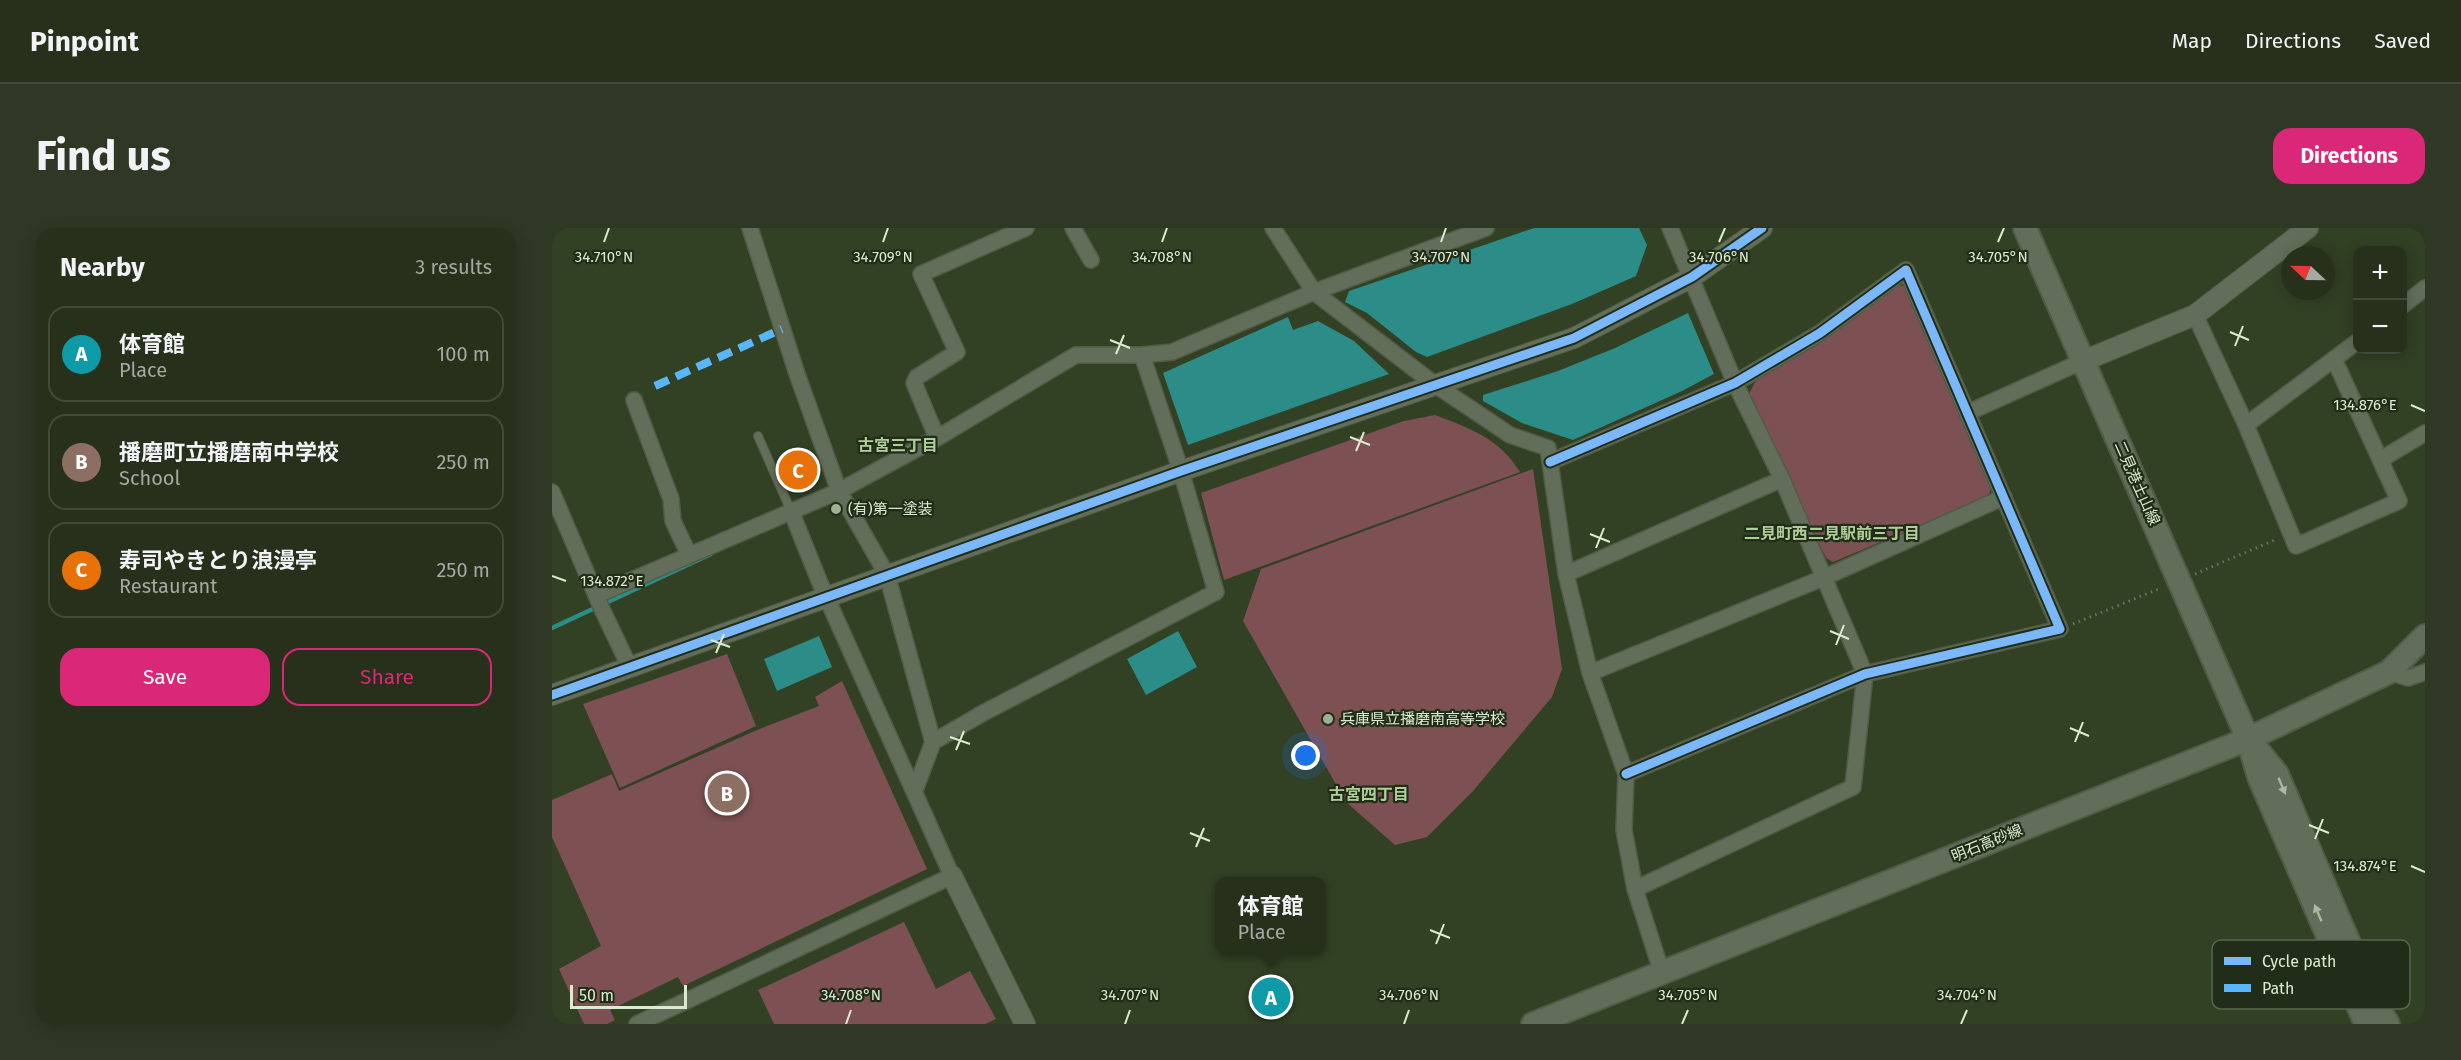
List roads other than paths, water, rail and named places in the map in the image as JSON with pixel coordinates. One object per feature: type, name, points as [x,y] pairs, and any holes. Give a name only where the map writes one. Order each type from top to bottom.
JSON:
[{"type":"main road","name":"二見港土山線","points":[[2025,228],[2248,739],[2259,777],[2330,940]]},
{"type":"main road","name":"明石高砂線","points":[[1533,1024],[2248,739],[2389,672],[2425,636]]},
{"type":"main road","name":"二見港土山線","points":[[2248,739],[2277,774],[2348,940]]},
{"type":"main road","name":"二見港土山線","points":[[2360,1009],[2366,1024]]},
{"type":"main road","name":"二見港土山線","points":[[2379,1009],[2388,1024]]},
{"type":"street","points":[[750,228],[797,374],[839,491],[887,575],[933,742],[915,790]]},
{"type":"street","points":[[937,438],[914,383],[917,377],[957,352],[921,274],[1026,228]]},
{"type":"street","points":[[1073,228],[1091,260]]},
{"type":"street","points":[[1273,228],[1314,292],[1434,384],[1510,435],[1548,448],[1566,574],[1590,673],[1626,774],[1624,830],[1635,890],[1662,973]]},
{"type":"street","points":[[597,596],[839,491],[937,438],[1076,356],[1172,352],[1314,292],[1486,228]]},
{"type":"street","points":[[1635,890],[1853,787],[1865,674],[1782,479],[1735,383],[1670,228]]},
{"type":"street","points":[[552,695],[1181,471],[1574,338],[1692,277],[1762,228]]},
{"type":"street","points":[[1967,413],[2083,361],[2195,315],[2308,228]]},
{"type":"street","points":[[1550,462],[1735,383],[1820,333],[1906,270],[2060,629],[1865,674],[1626,774]]},
{"type":"street","points":[[2407,303],[2425,288]]},
{"type":"street","points":[[2195,315],[2246,425],[2296,546],[2399,501],[2334,359]]},
{"type":"street","points":[[2246,425],[2353,345]]},
{"type":"street","points":[[933,742],[983,713],[1216,592],[1181,471],[1142,355]]},
{"type":"street","points":[[634,400],[671,499],[673,521],[689,555]]},
{"type":"street","points":[[2380,460],[2425,434]]},
{"type":"street","points":[[1566,574],[1782,479]]},
{"type":"street","points":[[552,492],[629,666]]},
{"type":"street","points":[[1590,673],[1823,578],[2004,497]]},
{"type":"street","points":[[791,511],[820,583],[952,876],[1025,1024]]},
{"type":"street","points":[[2389,672],[2408,678],[2425,672]]},
{"type":"street","points":[[637,1024],[952,876]]},
{"type":"lane","points":[[758,436],[791,511]]},
{"type":"water","points":[[1534,228],[1639,228],[1647,245],[1636,276],[1572,304],[1427,357],[1416,352],[1367,313],[1345,302],[1349,291]]},
{"type":"water","points":[[1688,313],[1714,374],[1682,391],[1573,440],[1522,423],[1483,401],[1483,395],[1558,371],[1615,348]]},
{"type":"water","points":[[1288,317],[1293,330],[1318,321],[1354,341],[1389,374],[1188,445],[1163,373]]},
{"type":"water","points":[[1178,631],[1197,667],[1146,695],[1127,659]]},
{"type":"water","points":[[819,636],[832,667],[777,691],[764,659]]},
{"type":"waterway","points":[[552,628],[711,554]]},
{"type":"place","name":"寿司やきとり浪漫亭","points":[[798,470]]},
{"type":"place","name":"(有)第一塗装","points":[[836,509]]},
{"type":"place","name":"兵庫県立播磨南高等学校","points":[[1328,719]]},
{"type":"place","name":"播磨町立播磨南中学校","points":[[727,793]]},
{"type":"place","name":"体育館","points":[[1271,997]]},
{"type":"district","name":"古宮三丁目","points":[[898,445]]},
{"type":"district","name":"二見町西二見駅前三丁目","points":[[1832,533]]},
{"type":"district","name":"古宮四丁目","points":[[1369,794]]}]
